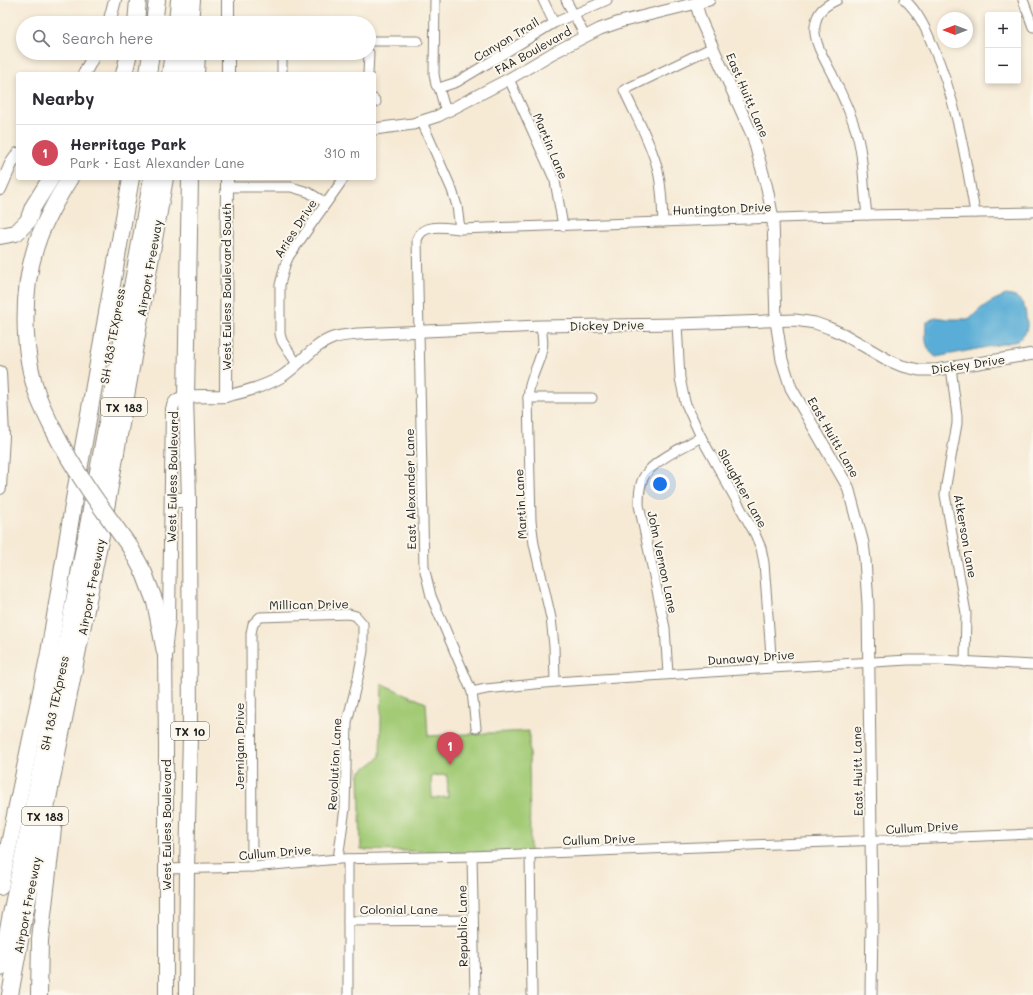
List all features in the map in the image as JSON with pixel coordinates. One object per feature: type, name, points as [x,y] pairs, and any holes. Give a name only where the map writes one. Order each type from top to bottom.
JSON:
[{"type":"highway","points":[[137,16],[138,0]]},
{"type":"highway","points":[[155,16],[157,0]]},
{"type":"highway","points":[[168,16],[170,0]]},
{"type":"highway","points":[[178,16],[180,0]]},
{"type":"highway","points":[[191,16],[192,0]]},
{"type":"highway","points":[[197,0],[198,16]]},
{"type":"highway","points":[[124,72],[127,60]]},
{"type":"highway","points":[[148,72],[150,60]]},
{"type":"highway","points":[[161,72],[162,60]]},
{"type":"highway","points":[[170,72],[172,60]]},
{"type":"highway","points":[[184,72],[186,60]]},
{"type":"highway","points":[[196,72],[197,60]]},
{"type":"highway","points":[[0,236],[16,233],[28,221],[33,208],[50,180]]},
{"type":"highway","points":[[69,180],[49,214],[31,265],[26,318],[27,345],[31,370],[39,399],[62,448],[77,472],[130,547],[144,573],[154,602],[165,652]]},
{"type":"highway","name":"TX 183","points":[[0,887],[49,653],[76,486],[131,180]]},
{"type":"highway","name":"SH 183 TEXpress","points":[[0,918],[56,646],[141,180]]},
{"type":"highway","name":"SH 183 TEXpress","points":[[0,968],[64,656],[152,180]]},
{"type":"highway","name":"Airport Freeway","points":[[10,995],[34,865],[81,637],[166,180]]},
{"type":"highway","points":[[186,397],[190,180]]},
{"type":"highway","points":[[39,995],[40,940],[51,843],[78,687],[81,637]]},
{"type":"highway","points":[[0,839],[18,753],[38,673],[49,653]]},
{"type":"main road","points":[[111,16],[115,0]]},
{"type":"main road","points":[[228,0],[228,16]]},
{"type":"main road","points":[[85,72],[91,60]]},
{"type":"main road","points":[[228,60],[228,72]]},
{"type":"main road","points":[[0,189],[11,164],[16,157]]},
{"type":"main road","name":"West Euless Boulevard South","points":[[226,396],[227,182]]},
{"type":"main road","points":[[0,372],[3,436],[0,488]]},
{"type":"main road","name":"Dickey Drive","points":[[186,397],[226,396]]},
{"type":"main road","name":"West Euless Boulevard","points":[[166,995],[165,652],[169,619],[172,500],[172,409],[173,405],[178,400],[186,397],[189,500],[190,735],[186,995]]},
{"type":"main road","points":[[172,500],[189,500]]},
{"type":"street","points":[[435,0],[434,74],[436,85],[439,88],[446,112]]},
{"type":"street","points":[[543,0],[554,23]]},
{"type":"street","points":[[566,0],[585,36]]},
{"type":"street","name":"Canyon Trail","points":[[439,88],[457,82],[554,23],[607,0]]},
{"type":"street","name":"FAA Boulevard","points":[[376,129],[422,122],[446,112],[600,29],[620,22],[709,0]]},
{"type":"street","points":[[837,0],[825,5],[818,14],[815,26],[815,35],[820,50],[844,100],[860,148],[867,215]]},
{"type":"street","points":[[904,0],[913,7],[924,25],[947,83],[956,112],[975,213]]},
{"type":"street","points":[[1023,0],[1033,27]]},
{"type":"street","name":"East Huitt Lane","points":[[696,4],[701,21],[753,137],[767,188],[773,219],[776,321],[782,360],[792,388],[848,487],[863,543],[866,560],[868,604],[872,915],[871,995]]},
{"type":"street","points":[[376,41],[418,41]]},
{"type":"street","points":[[663,222],[662,190],[657,166],[624,90],[713,47]]},
{"type":"street","points":[[282,60],[282,72]]},
{"type":"street","points":[[368,72],[369,60]]},
{"type":"street","name":"Martin Lane","points":[[509,79],[555,180],[563,226]]},
{"type":"street","points":[[422,122],[452,190],[457,206],[460,229]]},
{"type":"street","name":"Aries Drive","points":[[297,364],[282,341],[280,334],[280,285],[282,275],[289,256],[343,180]]},
{"type":"street","points":[[227,182],[291,187],[308,192],[326,203]]},
{"type":"street","name":"Huntington Drive","points":[[417,240],[421,232],[425,229],[563,226],[867,215],[1033,212]]},
{"type":"street","name":"East Alexander Lane","points":[[417,240],[424,567],[435,607],[472,692],[476,728]]},
{"type":"street","name":"Dickey Drive","points":[[226,396],[252,390],[269,384],[283,376],[323,343],[334,338],[358,334],[540,326],[678,324],[795,320],[815,323],[843,334],[888,360],[902,366],[928,370],[1033,354]]},
{"type":"street","name":"Slaughter Lane","points":[[678,324],[682,388],[685,402],[701,437],[755,534],[760,548],[764,563],[772,668]]},
{"type":"street","name":"Martin Lane","points":[[540,326],[543,334],[541,358],[530,384],[528,398],[532,521],[534,544],[551,618],[555,682]]},
{"type":"street","name":"Atkerson Lane","points":[[951,367],[957,412],[957,424],[945,495],[966,613],[965,662]]},
{"type":"street","points":[[528,398],[592,398]]},
{"type":"street","name":"John Vernon Lane","points":[[668,674],[665,628],[639,506],[639,495],[645,476],[650,470],[664,458],[701,437]]},
{"type":"street","name":"Millican Drive","points":[[253,624],[260,617],[349,614],[356,616],[364,624]]},
{"type":"street","name":"Jernigan Drive","points":[[252,867],[251,633],[253,624]]},
{"type":"street","name":"Revolution Lane","points":[[338,859],[345,808],[347,722],[360,672],[363,651],[364,624]]},
{"type":"street","name":"Dunaway Drive","points":[[472,692],[486,688],[555,682],[908,660],[1033,665]]},
{"type":"street","name":"Cullum Drive","points":[[165,869],[252,867],[338,859],[472,856],[871,842],[1033,834]]},
{"type":"street","points":[[530,854],[532,995]]},
{"type":"street","name":"Republic Lane","points":[[472,856],[475,995]]},
{"type":"street","points":[[348,859],[348,995]]},
{"type":"street","name":"Colonial Lane","points":[[348,921],[473,920]]},
{"type":"green space","points":[[382,684],[426,703],[428,736],[529,731],[530,854],[361,850],[359,773],[380,757]],"holes":[[[447,775],[448,797],[432,798],[431,776]]]},
{"type":"water","points":[[1006,295],[1018,299],[1025,309],[1027,328],[1025,333],[1018,341],[936,357],[932,354],[926,342],[926,323],[935,317],[970,319],[986,305]]},
{"type":"place","name":"Herritage Park","points":[[450,765]]}]
